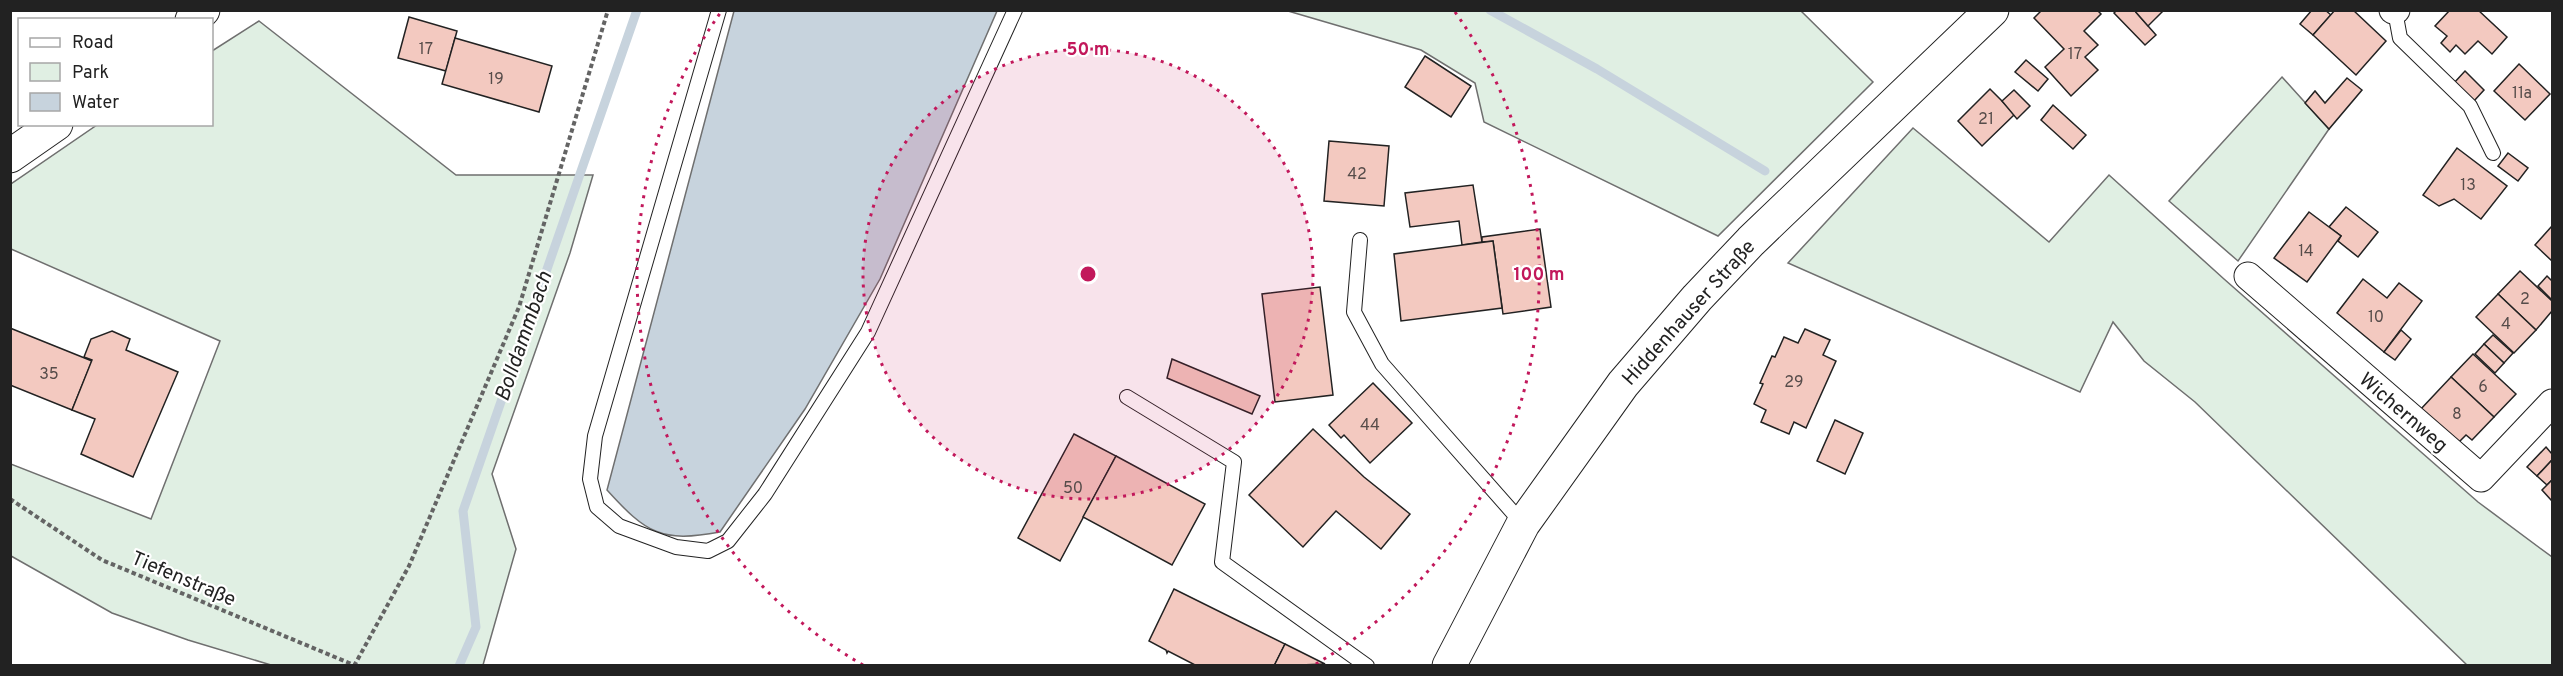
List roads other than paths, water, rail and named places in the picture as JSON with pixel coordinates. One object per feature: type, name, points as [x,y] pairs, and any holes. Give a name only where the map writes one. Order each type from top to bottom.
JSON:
[{"type":"street","name":"Hiddenhauser Straße","points":[[1449,666],[1523,524],[1623,384],[1697,298],[1751,241],[1992,10]]},
{"type":"street","points":[[10,156],[53,126]]},
{"type":"street","name":"Wichernweg","points":[[2248,276],[2481,478],[2553,403]]},
{"type":"lane","points":[[719,10],[595,436],[590,479],[597,507],[619,526],[676,547],[708,551],[728,541],[765,494],[868,332],[1015,10]]},
{"type":"lane","points":[[2395,11],[2400,38],[2470,106],[2493,153]]},
{"type":"lane","points":[[1360,240],[1354,312],[1382,364],[1523,524]]},
{"type":"lane","points":[[1127,397],[1234,462],[1222,562],[1367,666]]},
{"type":"water","points":[[734,11],[997,11],[880,279],[805,409],[720,532],[683,536],[669,535],[644,525],[607,490]]},
{"type":"waterway","name":"Bolldammbach","points":[[459,666],[476,627],[463,511],[637,10]]},
{"type":"waterway","points":[[1490,10],[1597,69],[1765,171]]}]
